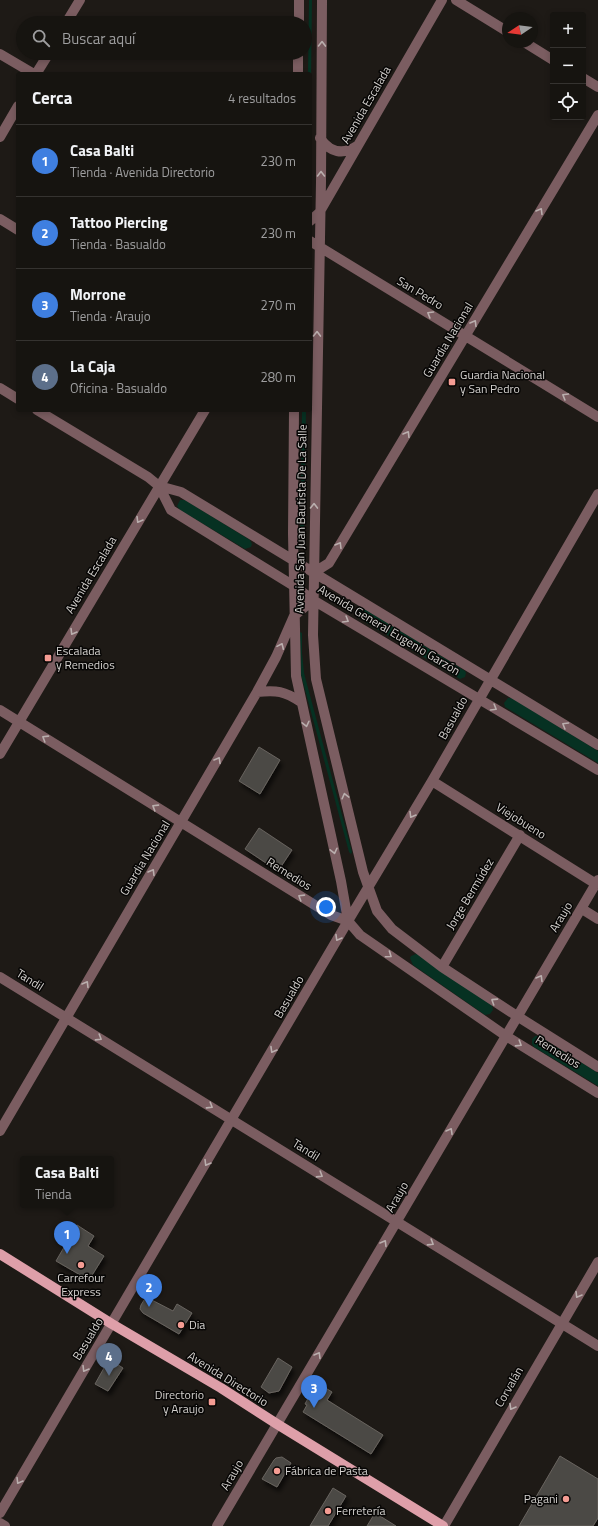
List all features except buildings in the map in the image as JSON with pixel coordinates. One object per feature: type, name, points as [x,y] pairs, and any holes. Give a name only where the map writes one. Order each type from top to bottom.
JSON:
[{"type":"main road","name":"Avenida Directorio","points":[[0,1254],[112,1324],[221,1388],[443,1526]]},
{"type":"street","points":[[70,16],[80,0]]},
{"type":"street","points":[[298,16],[299,0]]},
{"type":"street","name":"Avenida San Juan Bautista De La Salle","points":[[322,0],[319,213],[314,244],[312,636],[316,678],[368,888]]},
{"type":"street","name":"Avenida Escalada","points":[[312,219],[319,213],[442,0]]},
{"type":"street","points":[[456,0],[502,28]]},
{"type":"street","points":[[534,48],[550,58]]},
{"type":"street","points":[[0,54],[32,72]]},
{"type":"street","points":[[36,72],[44,60]]},
{"type":"street","points":[[298,60],[298,72]]},
{"type":"street","points":[[586,80],[598,87]]},
{"type":"street","points":[[0,137],[16,109]]},
{"type":"street","name":"Guardia Nacional","points":[[313,573],[329,563],[598,115]]},
{"type":"street","points":[[320,138],[329,148],[335,151],[343,152],[351,150],[357,146]]},
{"type":"street","points":[[0,219],[16,229]]},
{"type":"street","name":"San Pedro","points":[[314,244],[598,417]]},
{"type":"street","points":[[0,388],[16,398]]},
{"type":"street","name":"Avenida General Eugenio Garzón","points":[[39,412],[148,477],[159,486],[181,492],[598,745]]},
{"type":"street","name":"Avenida Escalada","points":[[0,754],[204,412]]},
{"type":"street","name":"Avenida San Juan Bautista De La Salle","points":[[294,412],[294,658],[301,702],[341,881],[348,921]]},
{"type":"street","name":"Avenida General Eugenio Garzón","points":[[159,486],[171,510],[294,586],[313,600],[598,770]]},
{"type":"street","name":"Basualdo","points":[[0,1513],[432,781],[598,494]]},
{"type":"street","name":"Guardia Nacional","points":[[0,1131],[257,692],[276,657],[294,616],[313,600]]},
{"type":"street","points":[[257,692],[273,690],[290,695],[301,702]]},
{"type":"street","name":"Remedios","points":[[0,710],[331,915],[348,921],[360,935],[506,1036],[598,1093]]},
{"type":"street","name":"Viejobueno","points":[[432,781],[597,882]]},
{"type":"street","name":"Jorge Bermúdez","points":[[442,967],[520,835]]},
{"type":"street","name":"Araujo","points":[[217,1526],[597,882]]},
{"type":"street","name":"Remedios","points":[[368,888],[377,911],[392,929],[442,967],[598,1067]]},
{"type":"street","points":[[582,909],[598,919]]},
{"type":"street","name":"Tandil","points":[[0,977],[598,1346]]},
{"type":"street","name":"Corvalán","points":[[443,1526],[598,1262]]},
{"type":"street","points":[[0,1523],[5,1526]]},
{"type":"green space","points":[[309,0],[312,0],[312,16],[309,16]]},
{"type":"green space","points":[[308,60],[311,60],[311,72],[308,72]]},
{"type":"green space","points":[[302,412],[306,412],[304,544],[300,541]]},
{"type":"green space","points":[[180,500],[185,500],[250,540],[252,544],[251,547],[245,549],[180,510],[177,506]]},
{"type":"green space","points":[[359,608],[363,608],[465,671],[465,677],[460,679],[357,617],[355,613]]},
{"type":"green space","points":[[300,632],[302,633],[304,673],[352,852],[351,854],[349,852],[301,675]]},
{"type":"green space","points":[[508,698],[512,698],[598,751],[598,763],[505,707],[504,703]]},
{"type":"green space","points":[[416,954],[420,955],[492,1005],[493,1010],[490,1014],[485,1015],[413,965],[410,958]]},
{"type":"green space","points":[[535,1036],[539,1036],[598,1073],[598,1086],[534,1047],[532,1044],[532,1039]]},
{"type":"place","name":"Guardia Nacional y San Pedro","points":[[452,382]]},
{"type":"place","name":"Escalada y Remedios","points":[[48,658]]},
{"type":"place","name":"Casa Balti","points":[[67,1254]]},
{"type":"place","name":"Carrefour Express","points":[[81,1265]]},
{"type":"place","name":"Tattoo Piercing","points":[[149,1307]]},
{"type":"place","name":"Dia","points":[[181,1325]]},
{"type":"place","name":"La Caja","points":[[109,1376]]},
{"type":"place","name":"Directorio y Araujo","points":[[212,1402]]},
{"type":"place","name":"Morrone","points":[[314,1408]]},
{"type":"place","name":"Fábrica de Pasta","points":[[277,1471]]},
{"type":"place","name":"Pagani","points":[[566,1499]]},
{"type":"place","name":"Ferretería","points":[[328,1511]]}]
